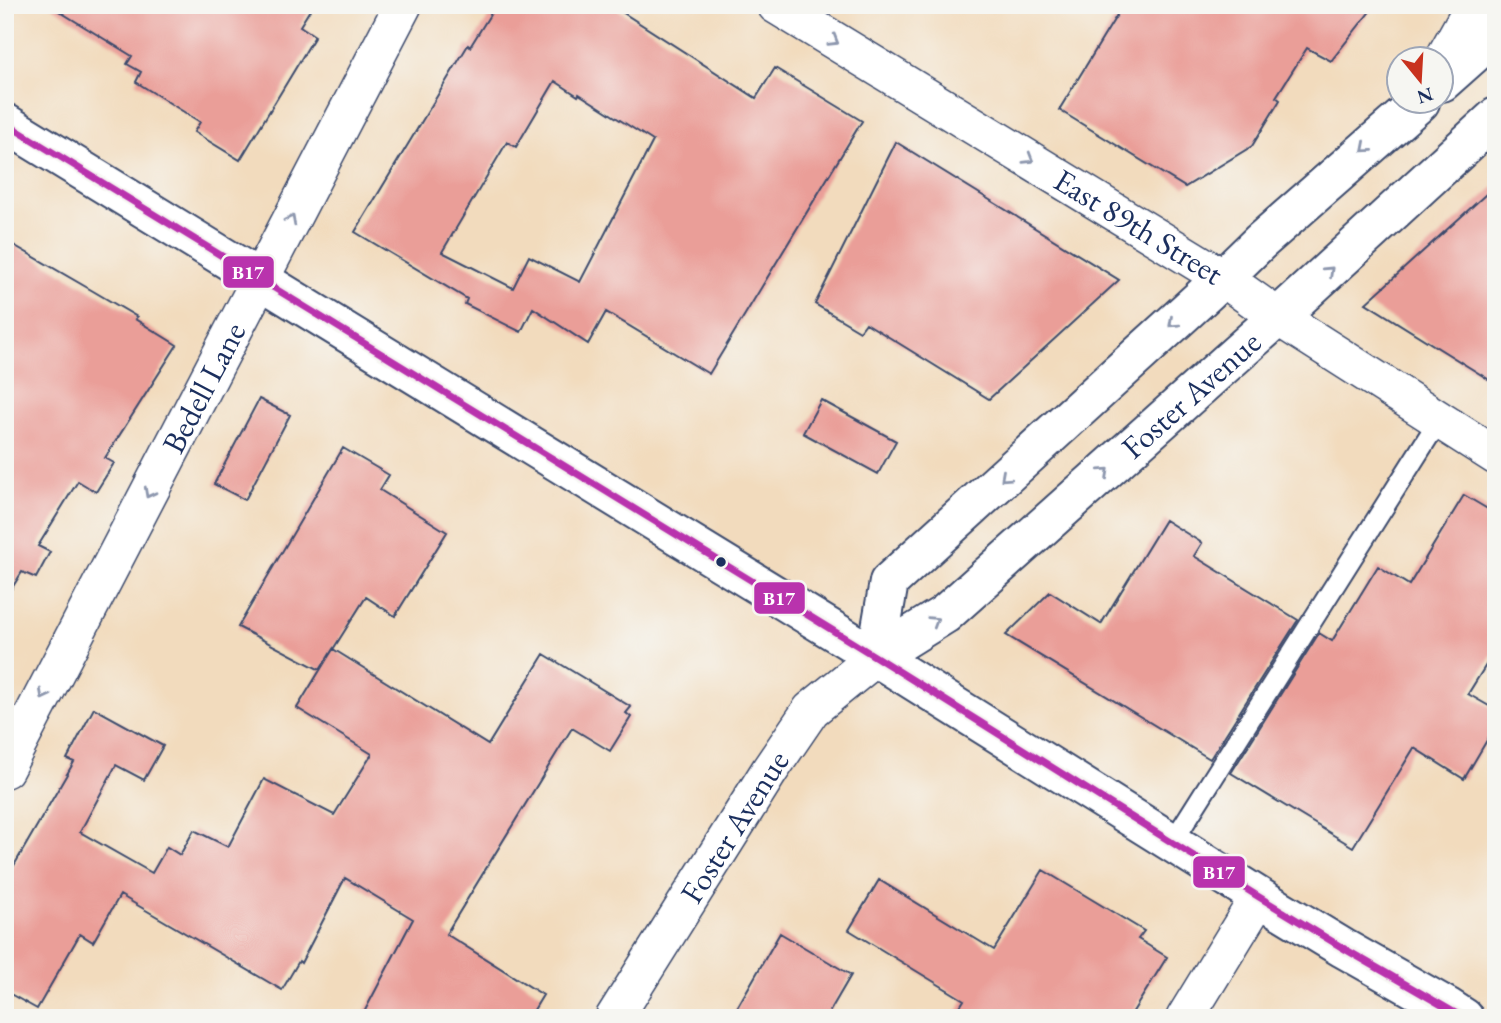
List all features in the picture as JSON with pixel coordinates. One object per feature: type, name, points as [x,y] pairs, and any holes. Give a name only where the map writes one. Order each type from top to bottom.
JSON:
[{"type":"main road","name":"Foster Avenue","points":[[1456,69],[1496,34]]},
{"type":"main road","name":"Foster Avenue","points":[[876,657],[889,582],[1260,242],[1403,116]]},
{"type":"main road","name":"Foster Avenue","points":[[876,657],[945,614],[1279,317],[1496,117]]},
{"type":"main road","points":[[5,123],[876,657],[1259,898],[1464,1018]]},
{"type":"street","name":"Bedell Lane","points":[[5,769],[403,5]]},
{"type":"street","name":"East 89th Street","points":[[776,5],[1223,278],[1496,456]]},
{"type":"street","points":[[1450,46],[1474,5]]},
{"type":"street","name":"Foster Avenue","points":[[614,1018],[770,770],[811,710],[876,657]]},
{"type":"street","points":[[1185,1018],[1259,898]]},
{"type":"lane","points":[[1172,843],[1439,420]]},
{"type":"building","points":[[49,5],[313,5],[300,26],[315,36],[240,160],[194,132],[200,122],[136,82],[141,72],[127,64],[132,56]]},
{"type":"building","points":[[496,5],[611,5],[756,98],[775,68],[862,121],[709,374],[606,312],[588,344],[533,308],[521,332],[465,304],[467,299],[355,232],[468,45],[470,47]],"holes":[[[555,81],[578,96],[579,94],[653,141],[580,282],[529,256],[513,288],[442,252],[507,142],[516,147]]]},
{"type":"building","points":[[1123,5],[1375,5],[1331,61],[1307,48],[1276,97],[1280,100],[1252,146],[1185,187],[1059,110]]},
{"type":"building","points":[[896,142],[1119,280],[989,399],[866,323],[860,331],[815,304]]},
{"type":"building","points":[[1496,185],[1496,384],[1366,303]]},
{"type":"building","points":[[5,240],[137,317],[135,319],[177,345],[105,458],[114,463],[96,492],[78,481],[38,546],[50,552],[36,578],[22,572],[5,599]]},
{"type":"building","points":[[259,399],[290,415],[245,500],[214,484]]},
{"type":"building","points":[[821,400],[896,441],[878,474],[803,433]]},
{"type":"building","points":[[343,448],[389,475],[380,490],[447,532],[395,616],[366,597],[320,670],[238,627]]},
{"type":"building","points":[[1464,495],[1496,514],[1496,649],[1468,694],[1496,710],[1496,725],[1464,779],[1414,748],[1353,847],[1231,773],[1319,633],[1332,641],[1378,566],[1409,585]]},
{"type":"building","points":[[1165,520],[1202,543],[1194,556],[1298,620],[1210,759],[1006,635],[1050,592],[1101,624]]},
{"type":"building","points":[[333,649],[488,745],[544,654],[631,707],[626,713],[631,717],[610,751],[572,728],[446,934],[543,995],[529,1018],[361,1018],[413,919],[345,878],[301,963],[299,961],[282,990],[120,895],[93,942],[80,934],[37,1009],[5,991],[5,881],[74,762],[67,759],[94,708],[163,746],[144,780],[116,765],[80,832],[152,873],[167,847],[180,855],[194,830],[228,847],[264,779],[334,815],[372,754],[297,708]]},
{"type":"building","points":[[1043,870],[1144,931],[1138,939],[1167,957],[1129,1018],[953,1018],[964,1000],[849,930],[879,880],[994,950]]},
{"type":"building","points":[[780,933],[851,975],[826,1018],[731,1018]]},
{"type":"transit line","name":"B17","points":[[5,123],[876,657],[1259,897],[1464,1018]]}]
